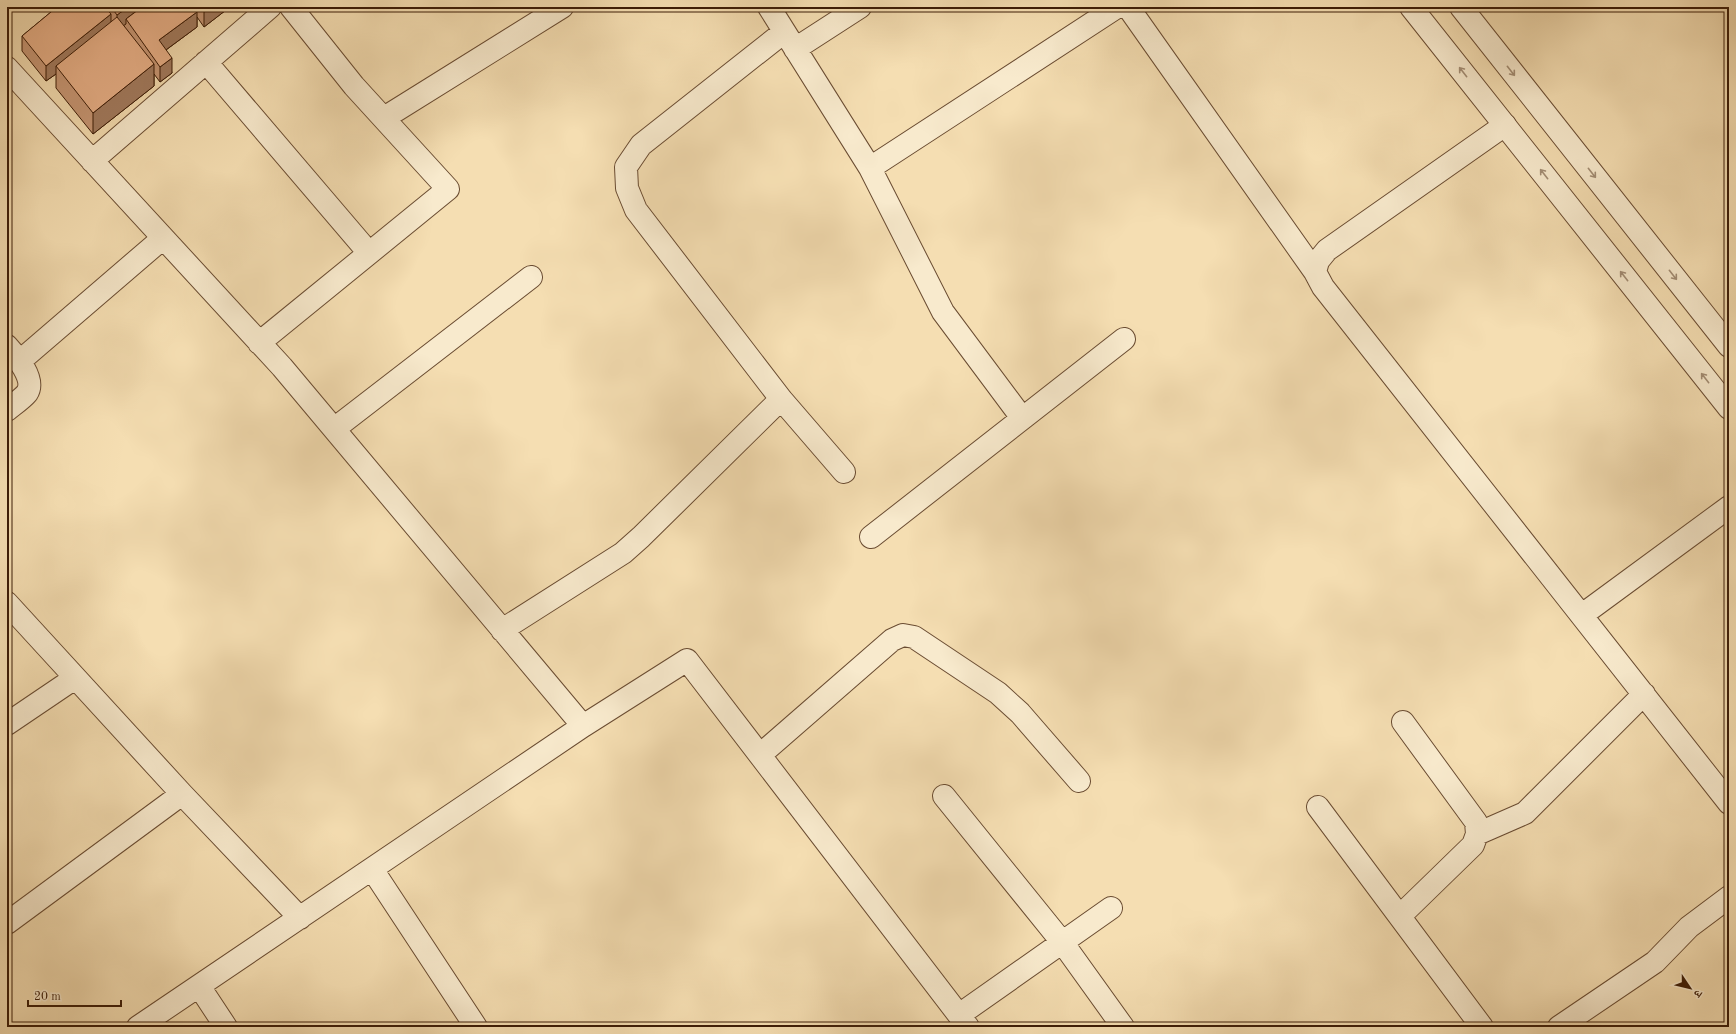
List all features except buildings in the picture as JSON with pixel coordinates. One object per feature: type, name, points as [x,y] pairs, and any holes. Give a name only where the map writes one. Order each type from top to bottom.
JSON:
[{"type":"street","points":[[92,161],[270,7]]},
{"type":"street","points":[[259,343],[448,189],[354,86],[291,7]]},
{"type":"street","points":[[384,118],[562,7]]},
{"type":"street","points":[[769,7],[870,168],[943,312],[1022,418]]},
{"type":"street","points":[[844,472],[781,399],[636,210],[626,188],[626,167],[641,145],[790,41],[860,7]]},
{"type":"street","points":[[870,168],[1117,7]]},
{"type":"street","points":[[1128,7],[1315,272],[1322,287],[1729,803]]},
{"type":"street","points":[[1410,7],[1729,408]]},
{"type":"street","points":[[1461,7],[1729,346]]},
{"type":"street","points":[[206,62],[369,253]]},
{"type":"street","points":[[7,68],[259,343],[334,429],[583,726]]},
{"type":"street","points":[[1315,272],[1318,261],[1327,250],[1505,125]]},
{"type":"street","points":[[7,410],[27,393],[29,381],[14,354],[163,238]]},
{"type":"street","points":[[334,429],[531,277]]},
{"type":"street","points":[[871,537],[1124,339]]},
{"type":"street","points":[[502,630],[623,553],[781,399]]},
{"type":"street","points":[[1582,615],[1729,507]]},
{"type":"street","points":[[7,603],[182,794],[300,918]]},
{"type":"street","points":[[760,755],[892,640],[904,635],[914,637],[998,693],[1020,713],[1079,781]]},
{"type":"street","points":[[138,1027],[583,726],[687,660],[963,1021],[1062,942],[1111,908]]},
{"type":"street","points":[[7,724],[76,678]]},
{"type":"street","points":[[1477,834],[1525,812],[1644,694]]},
{"type":"street","points":[[1400,916],[1473,845],[1477,834],[1476,822],[1403,722]]},
{"type":"street","points":[[7,923],[182,794]]},
{"type":"street","points":[[944,796],[1062,942],[1123,1027]]},
{"type":"street","points":[[1318,806],[1482,1027]]},
{"type":"street","points":[[372,869],[476,1027]]},
{"type":"street","points":[[1559,1027],[1656,962],[1689,927],[1729,897]]},
{"type":"street","points":[[198,986],[226,1027]]}]
